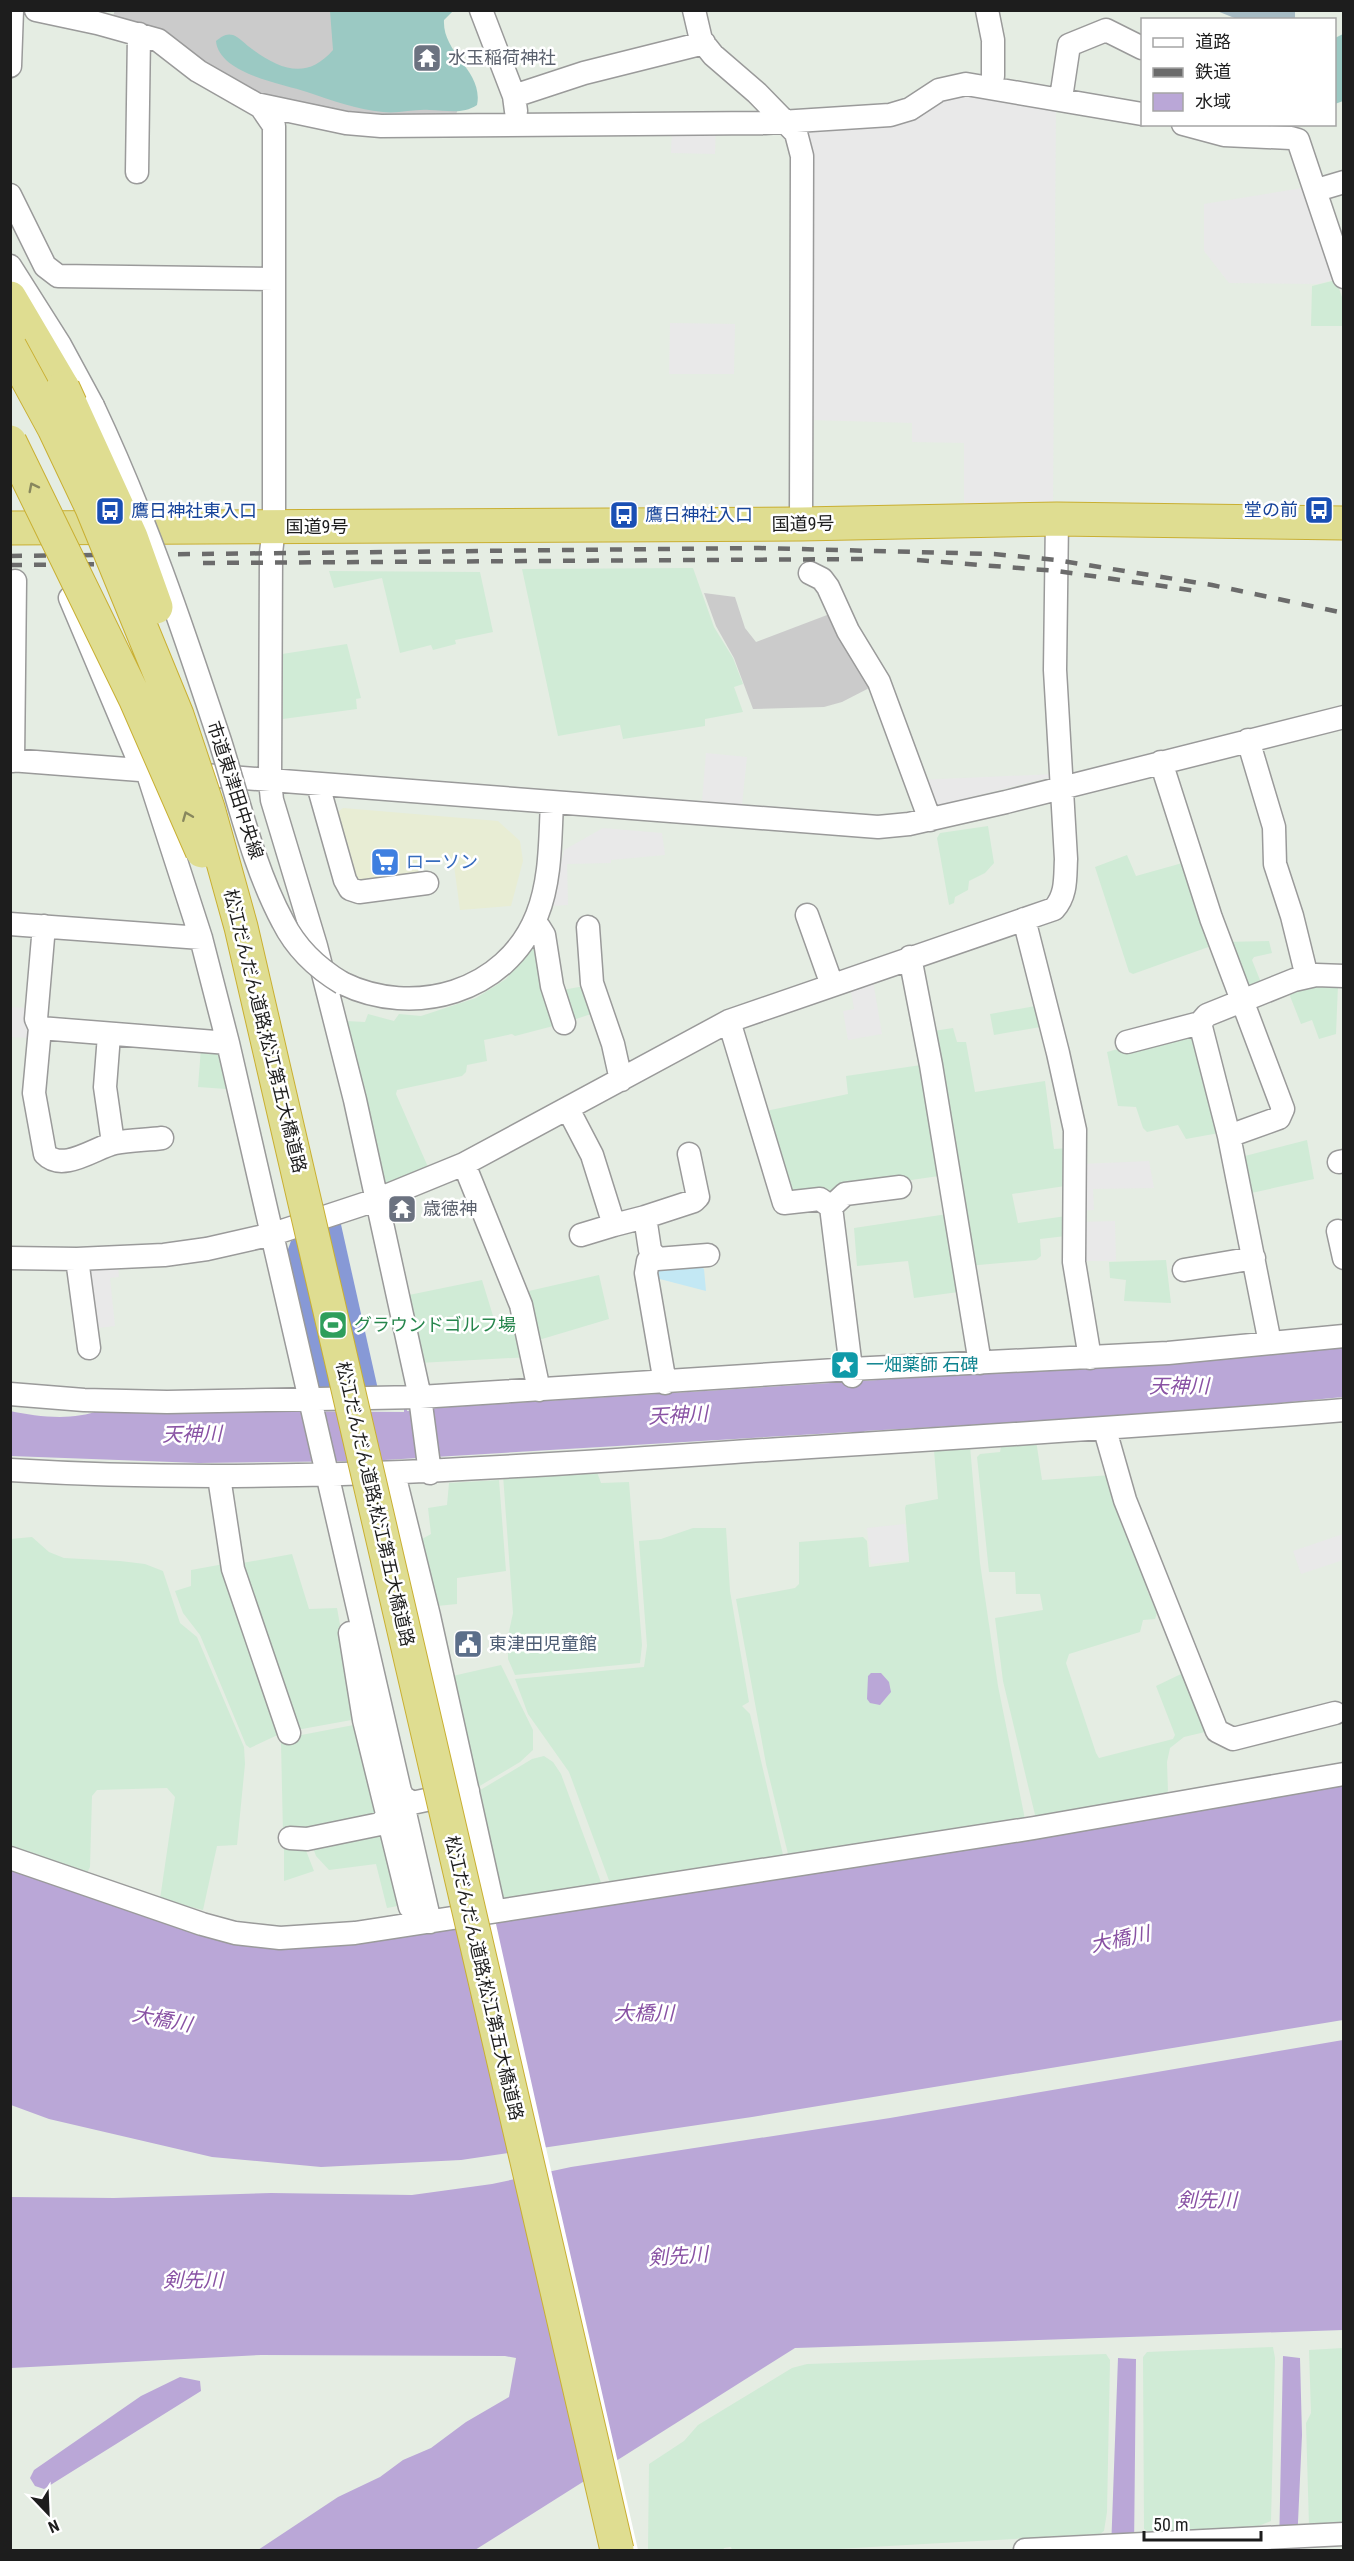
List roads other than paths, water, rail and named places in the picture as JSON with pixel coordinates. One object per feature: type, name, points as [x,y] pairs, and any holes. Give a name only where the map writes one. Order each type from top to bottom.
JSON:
[{"type":"highway","points":[[10,298],[63,388],[91,445],[142,567],[182,685],[177,715]]},
{"type":"highway","name":"松江だんだん道路;松江第五大橋道路","points":[[10,347],[54,428],[92,508],[177,715],[208,807],[242,927],[617,2550]]},
{"type":"highway","points":[[10,442],[85,592],[176,790],[215,886],[271,1048]]},
{"type":"highway","name":"国道9号","points":[[10,528],[801,524],[1057,519],[1344,523]]},
{"type":"street","points":[[10,66],[12,10]]},
{"type":"street","points":[[36,10],[98,17],[158,40],[198,71],[256,104],[268,115],[274,131],[274,527],[271,553],[270,781],[272,800],[316,946],[420,1400],[430,1468]]},
{"type":"street","points":[[481,10],[514,96],[518,125]]},
{"type":"street","points":[[694,10],[696,24],[704,43],[713,55],[796,133],[802,156],[801,524]]},
{"type":"street","points":[[988,14],[993,40],[993,76]]},
{"type":"street","points":[[1061,98],[1069,45],[1106,30],[1141,47]]},
{"type":"street","points":[[137,172],[140,34]]},
{"type":"street","points":[[514,96],[584,73],[704,43]]},
{"type":"street","points":[[256,104],[336,121],[381,126],[786,122],[890,115],[910,109],[939,90],[953,85],[966,84],[1061,98],[1141,114]]},
{"type":"street","points":[[1190,126],[1224,135],[1291,138],[1298,141],[1317,190],[1344,277]]},
{"type":"street","points":[[1317,190],[1344,182]]},
{"type":"street","points":[[10,195],[45,266],[58,276],[274,279]]},
{"type":"street","name":"市道東津田中央線","points":[[10,266],[54,336],[93,406],[129,481],[166,578],[262,873],[282,921],[302,951],[342,983],[374,995],[397,999],[420,1000],[447,995],[494,971],[514,952],[533,924],[545,886],[552,803]]},
{"type":"street","points":[[10,1258],[77,1260],[164,1255],[207,1249],[273,1234],[376,1200],[464,1164],[729,1021],[1054,909],[1062,896],[1066,859],[1055,661],[1057,519]]},
{"type":"street","points":[[810,573],[822,579],[828,587],[848,631],[879,682],[930,820]]},
{"type":"street","points":[[62,580],[145,771],[201,938],[273,1234],[429,1917]]},
{"type":"street","points":[[15,581],[12,760],[862,827],[894,826],[930,820],[1063,788],[1344,717]]},
{"type":"street","points":[[1248,740],[1274,827],[1275,864],[1292,916],[1307,977]]},
{"type":"street","points":[[1161,762],[1211,918],[1284,1112],[1279,1118],[1229,1136]]},
{"type":"street","points":[[318,785],[345,880],[350,889],[358,892],[427,883]]},
{"type":"street","points":[[807,915],[832,985]]},
{"type":"street","points":[[1023,919],[1058,1053],[1075,1130],[1074,1262],[1089,1358]]},
{"type":"street","points":[[10,924],[201,938]]},
{"type":"street","points":[[533,924],[539,927],[544,935],[552,986],[564,1023]]},
{"type":"street","points":[[44,926],[36,1019],[40,1028],[34,1093],[45,1154],[58,1161],[70,1160],[114,1143],[162,1138]]},
{"type":"street","points":[[588,927],[592,983],[613,1044],[621,1080]]},
{"type":"street","points":[[910,957],[931,1065],[980,1363]]},
{"type":"street","points":[[1270,1343],[1229,1136],[1200,1023],[1202,1018],[1307,977],[1344,976]]},
{"type":"street","points":[[729,1021],[784,1203],[820,1199],[831,1207],[851,1372]]},
{"type":"street","points":[[1127,1042],[1200,1023]]},
{"type":"street","points":[[40,1028],[228,1043]]},
{"type":"street","points":[[109,1035],[105,1087],[114,1143]]},
{"type":"street","points":[[568,1109],[591,1155],[614,1225]]},
{"type":"street","points":[[581,1235],[694,1201],[698,1197],[689,1154]]},
{"type":"street","points":[[464,1164],[521,1305],[539,1390]]},
{"type":"street","points":[[831,1207],[845,1194],[900,1187]]},
{"type":"street","points":[[645,1217],[652,1255],[648,1261],[646,1274],[665,1383]]},
{"type":"street","points":[[1338,1231],[1344,1258]]},
{"type":"street","points":[[652,1255],[663,1260],[708,1255]]},
{"type":"street","points":[[1184,1270],[1254,1258]]},
{"type":"street","points":[[77,1260],[89,1348]]},
{"type":"street","points":[[10,1394],[84,1400],[166,1402],[420,1400],[539,1390],[1222,1349],[1344,1336]]},
{"type":"street","points":[[10,1470],[219,1478],[326,1473],[394,1474],[430,1468],[857,1442],[1105,1430],[1344,1410]]},
{"type":"street","points":[[1105,1430],[1125,1500],[1217,1731],[1233,1739],[1335,1713]]},
{"type":"street","points":[[394,1474],[494,1910]]},
{"type":"street","points":[[219,1478],[233,1569],[288,1733]]},
{"type":"street","points":[[351,1577],[344,1580],[342,1585],[364,1720],[389,1814],[410,1907],[417,1913],[429,1917]]},
{"type":"street","points":[[10,1858],[202,1924],[256,1936],[280,1938],[336,1935],[429,1917],[494,1910],[801,1865],[1344,1774]]},
{"type":"street","points":[[399,1788],[403,1797],[412,1803],[468,1791]]},
{"type":"street","points":[[290,1838],[307,1839],[380,1824],[389,1814]]},
{"type":"street","points":[[1025,2550],[1344,2534]]},
{"type":"water","name":"天神川","points":[[1344,1346],[1343,1397],[1176,1413],[865,1431],[860,1435],[851,1432],[368,1461],[199,1463],[11,1456],[10,1411],[56,1417],[79,1416],[100,1410],[404,1412],[404,1405],[407,1405],[407,1411],[1023,1371]]},
{"type":"water","points":[[871,1673],[881,1673],[889,1682],[891,1692],[880,1705],[870,1703],[867,1699],[868,1676]]},
{"type":"water","name":"大橋川","points":[[1343,1783],[1343,2020],[752,2117],[461,2160],[321,2167],[212,2157],[49,2119],[11,2105],[10,1866],[260,1944]]},
{"type":"water","name":"剣先川","points":[[1343,2040],[1343,2330],[795,2348],[475,2550],[258,2550],[338,2497],[380,2477],[403,2460],[431,2448],[466,2422],[509,2397],[516,2358],[505,2356],[261,2355],[11,2368],[11,2197],[114,2198],[271,2193],[412,2195],[492,2184],[571,2167],[890,2118]]},
{"type":"water","points":[[1283,2356],[1300,2358],[1302,2435],[1297,2544],[1301,2550],[1279,2550]]},
{"type":"water","points":[[1118,2358],[1136,2359],[1134,2550],[1111,2550]]},
{"type":"water","points":[[180,2377],[200,2381],[201,2391],[44,2489],[35,2486],[30,2478],[34,2470],[141,2396]]},
{"type":"railway","points":[[10,556],[759,548],[994,554],[1056,560],[1212,585],[1344,613]]},
{"type":"railway","points":[[203,563],[869,559]]},
{"type":"railway","points":[[917,560],[1057,571],[1197,591]]},
{"type":"railway","points":[[10,565],[122,564]]},
{"type":"place","name":"水玉稲荷神社","points":[[427,58]]},
{"type":"place","name":"堂の前","points":[[1319,510]]},
{"type":"place","name":"鷹日神社東入口","points":[[110,511]]},
{"type":"place","name":"鷹日神社入口","points":[[624,515]]},
{"type":"place","name":"ローソン","points":[[385,862]]},
{"type":"place","name":"歳徳神","points":[[402,1209]]},
{"type":"place","name":"グラウンドゴルフ場","points":[[333,1325]]},
{"type":"place","name":"一畑薬師 石碑","points":[[845,1365]]},
{"type":"place","name":"東津田児童館","points":[[468,1644]]}]
